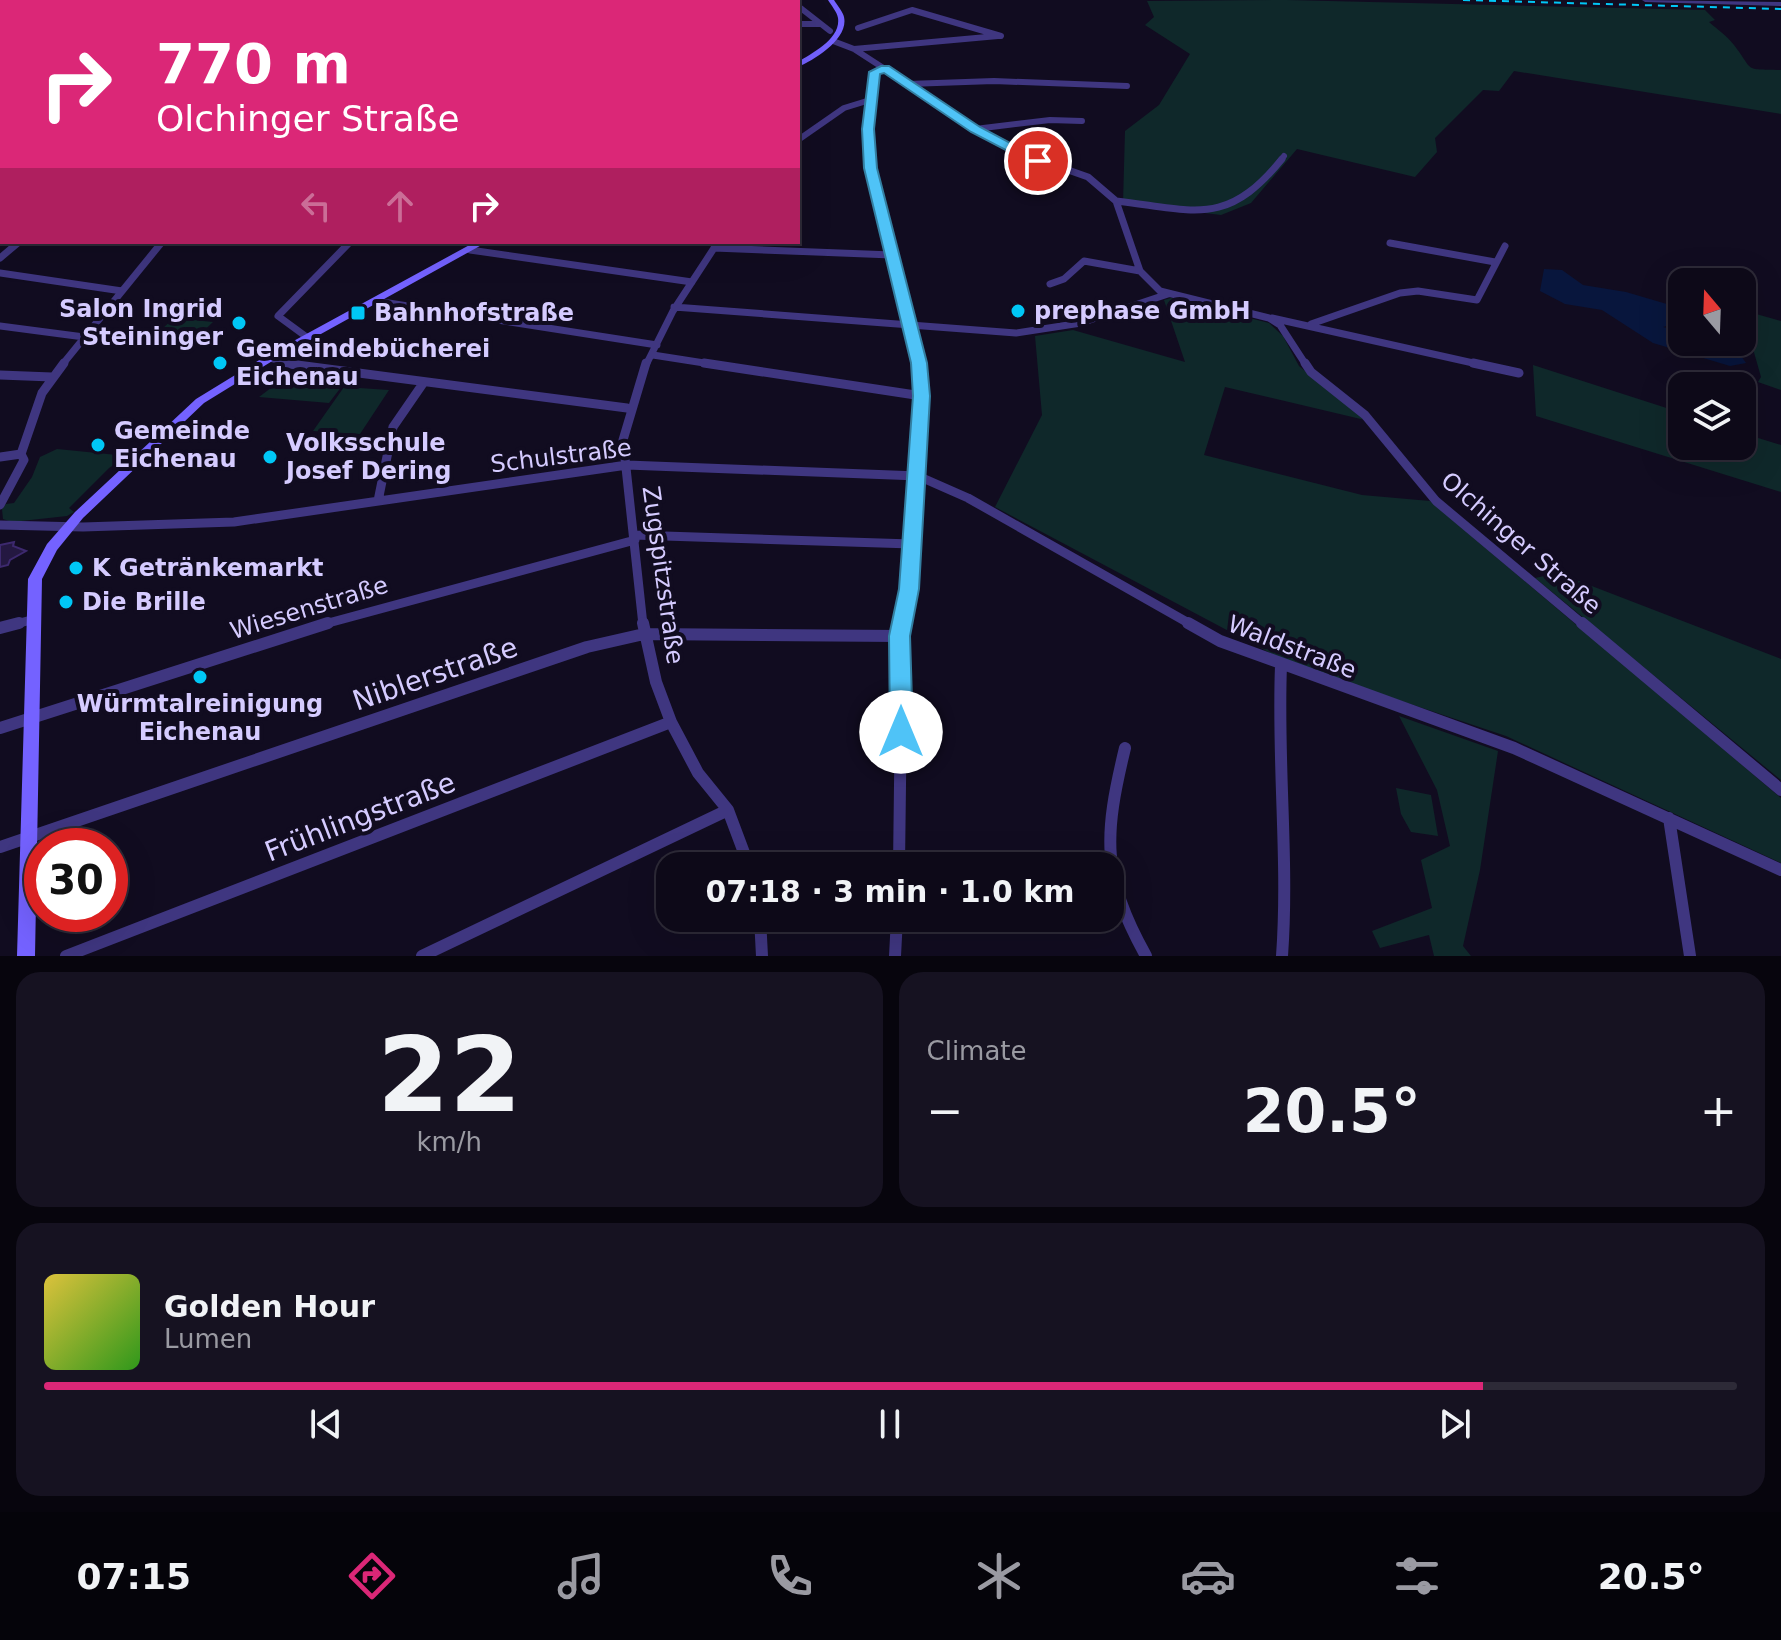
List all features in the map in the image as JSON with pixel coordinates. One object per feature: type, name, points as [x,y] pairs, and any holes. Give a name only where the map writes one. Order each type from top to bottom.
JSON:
[{"type":"main road","points":[[800,64],[833,41],[842,23],[831,0]]},
{"type":"main road","points":[[29,828],[35,579],[68,526],[200,401],[270,358],[479,244]]},
{"type":"main road","points":[[26,956],[27,932]]},
{"type":"street","points":[[1645,0],[1780,2]]},
{"type":"street","points":[[800,7],[830,31]]},
{"type":"street","points":[[854,49],[1001,36],[912,10],[858,28]]},
{"type":"street","points":[[800,24],[819,24]]},
{"type":"street","points":[[833,41],[854,49],[975,129],[1021,155],[1083,174],[1116,201],[1140,271],[1153,287],[1168,294],[1269,318],[1311,324],[1519,373]]},
{"type":"street","points":[[885,68],[875,72],[870,100],[870,168],[919,363],[922,396],[909,589],[900,636],[899,852]]},
{"type":"street","points":[[908,84],[994,81],[1127,86]]},
{"type":"street","points":[[800,139],[844,108],[870,100]]},
{"type":"street","points":[[975,129],[1050,120],[1082,121]]},
{"type":"street","points":[[1116,201],[1217,211],[1245,201],[1284,156]]},
{"type":"street","points":[[1390,243],[1495,262]]},
{"type":"street","points":[[0,258],[17,244]]},
{"type":"street","points":[[0,505],[24,460],[21,454],[42,393],[160,244]]},
{"type":"street","points":[[308,338],[278,316],[348,244]]},
{"type":"street","points":[[716,245],[892,255]]},
{"type":"street","name":"Zugspitzstraße","points":[[716,245],[674,307],[627,408],[623,440],[644,634],[656,682],[671,722],[698,773],[728,810],[744,852]]},
{"type":"street","points":[[1311,324],[1400,293],[1418,291],[1477,300],[1505,246]]},
{"type":"street","points":[[470,250],[692,282]]},
{"type":"street","points":[[1050,284],[1064,279],[1084,261],[1140,271]]},
{"type":"street","points":[[0,273],[122,291]]},
{"type":"street","points":[[674,307],[909,326],[1030,332],[1081,323],[1168,294]]},
{"type":"street","points":[[376,301],[657,345]]},
{"type":"street","name":"Olchinger Straße","points":[[1269,318],[1291,338],[1311,372],[1365,415],[1436,501],[1781,790]]},
{"type":"street","points":[[0,326],[84,337]]},
{"type":"street","points":[[653,355],[922,396]]},
{"type":"street","points":[[270,358],[276,362],[627,408]]},
{"type":"street","points":[[0,375],[52,377]]},
{"type":"street","points":[[378,501],[393,427],[424,382]]},
{"type":"street","points":[[0,457],[21,454]]},
{"type":"street","name":"Schulstraße","points":[[0,525],[234,522],[627,465],[918,476]]},
{"type":"street","name":"Waldstraße","points":[[918,476],[968,498],[1220,641],[1281,666],[1514,748],[1781,870]]},
{"type":"street","name":"Wiesenstraße","points":[[0,728],[340,619],[634,538],[912,544]]},
{"type":"street","points":[[0,628],[35,619]]},
{"type":"street","name":"Niblerstraße","points":[[55,828],[587,647],[644,634],[900,636]]},
{"type":"street","points":[[1281,666],[1278,734],[1285,912],[1282,956]]},
{"type":"street","name":"Frühlingstraße","points":[[66,956],[671,722]]},
{"type":"street","points":[[1125,748],[1109,817],[1112,867],[1122,911],[1146,956]]},
{"type":"street","points":[[422,956],[728,810]]},
{"type":"street","points":[[1669,818],[1690,956]]},
{"type":"street","name":"Niblerstraße","points":[[0,847],[24,839]]},
{"type":"street","points":[[761,932],[762,956]]},
{"type":"street","points":[[895,956],[896,932]]},
{"type":"green space","points":[[1287,0],[1705,10],[1715,20],[1709,22],[1731,42],[1748,65],[1755,69],[1781,70],[1781,114],[1514,71],[1499,91],[1483,90],[1435,138],[1437,152],[1415,177],[1297,149],[1251,203],[1221,215],[1123,203],[1125,131],[1159,105],[1190,54],[1145,25],[1154,17],[1147,1]]},
{"type":"green space","points":[[1171,298],[1269,323],[1283,336],[1299,366],[1365,420],[1225,387],[1204,455],[1362,495],[1430,501],[1781,798],[1781,863],[1506,736],[1291,664],[995,507],[1042,415],[1035,336],[1073,330],[1185,362],[1164,300]]},
{"type":"green space","points":[[1756,314],[1781,321],[1781,390],[1758,382],[1761,377],[1755,356]]},
{"type":"green space","points":[[174,318],[213,322],[190,344],[150,340]]},
{"type":"green space","points":[[1533,365],[1668,408],[1668,457],[1536,416]]},
{"type":"green space","points":[[292,372],[348,378],[329,403],[259,397]]},
{"type":"green space","points":[[344,387],[389,390],[360,434],[313,431]]},
{"type":"green space","points":[[1756,437],[1781,445],[1781,492],[1678,460],[1756,460]]},
{"type":"green space","points":[[57,449],[127,456],[109,468],[69,508],[74,512],[67,516],[12,522],[3,519],[2,509],[6,504],[14,503],[32,477],[40,457]]},
{"type":"green space","points":[[1558,573],[1781,659],[1781,780],[1535,578]]},
{"type":"green space","points":[[1399,716],[1498,751],[1480,870],[1463,946],[1471,956],[1434,956],[1429,935],[1380,948],[1372,931],[1432,908],[1421,860],[1450,846],[1437,790]]},
{"type":"green space","points":[[1396,788],[1431,795],[1438,836],[1411,832],[1401,814]]},
{"type":"water","points":[[1544,269],[1562,270],[1583,285],[1626,292],[1668,304],[1668,325],[1663,327],[1668,328],[1668,347],[1653,343],[1602,310],[1565,304],[1540,291]]},
{"type":"water","points":[[1697,356],[1741,356],[1746,363],[1730,366]]},
{"type":"building","points":[[14,542],[13,546],[26,551],[10,560],[8,565],[0,567],[0,545]]},
{"type":"railway","points":[[1463,0],[1781,9]]},
{"type":"place","name":"prephase GmbH","points":[[1018,311]]},
{"type":"place","name":"Bahnhofstraße","points":[[358,313]]},
{"type":"place","name":"Salon Ingrid Steininger","points":[[239,323]]},
{"type":"place","name":"Gemeindebücherei Eichenau","points":[[220,363]]},
{"type":"place","name":"Gemeinde Eichenau","points":[[98,445]]},
{"type":"place","name":"Volksschule Josef Dering","points":[[270,457]]},
{"type":"place","name":"K Getränkemarkt","points":[[76,568]]},
{"type":"place","name":"Die Brille","points":[[66,602]]},
{"type":"place","name":"Würmtalreinigung Eichenau","points":[[200,677]]},
{"type":"route","points":[[901,732],[900,636],[909,589],[922,396],[919,363],[870,168],[868,129],[875,72],[885,68],[975,129],[1007,148],[1038,161]]}]
